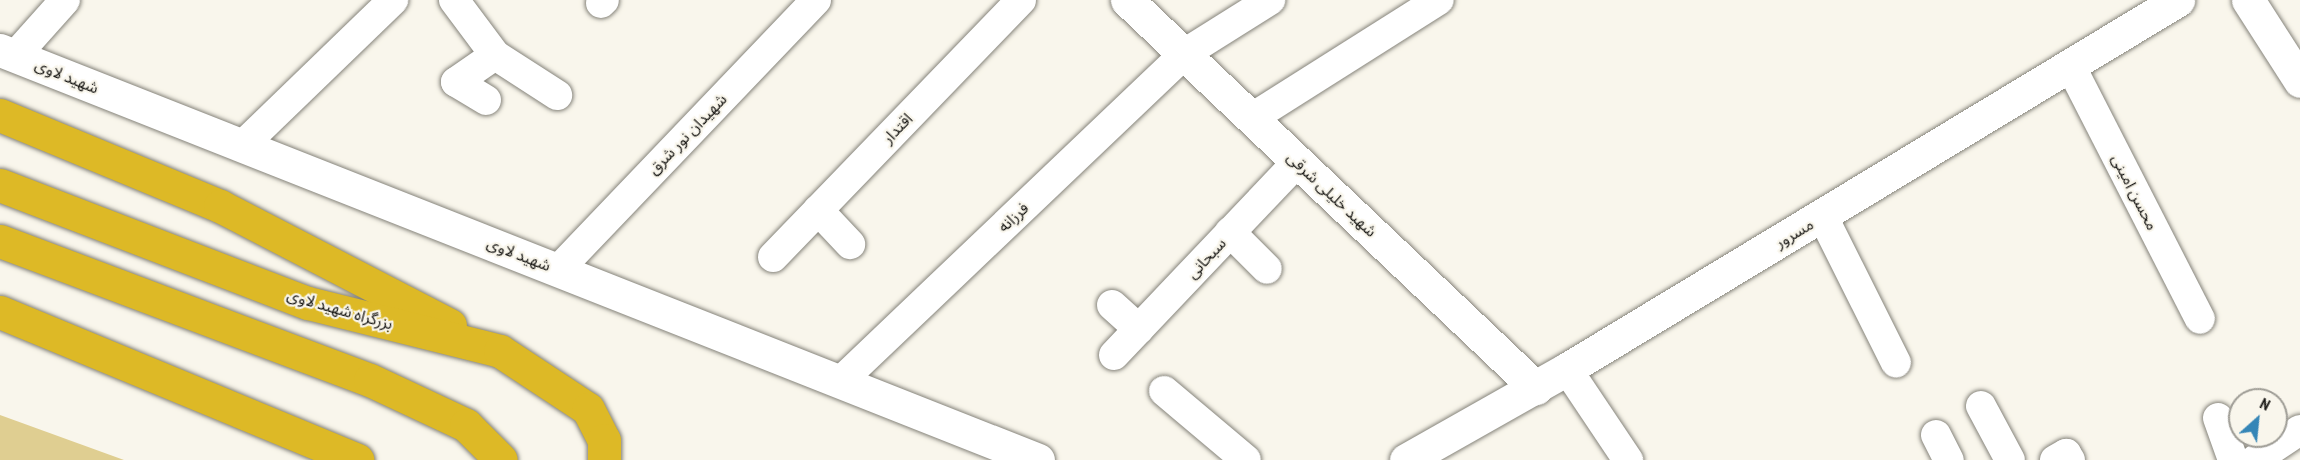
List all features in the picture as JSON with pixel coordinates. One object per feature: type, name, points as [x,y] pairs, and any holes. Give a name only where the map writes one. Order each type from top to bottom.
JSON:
[{"type":"highway","points":[[0,115],[220,206],[500,351]]},
{"type":"highway","name":"بزرگراه شهید لاوی","points":[[0,185],[308,303],[500,351],[588,409],[604,440],[604,460]]},
{"type":"highway","points":[[0,241],[370,380],[466,425],[501,460]]},
{"type":"highway","points":[[0,312],[358,460]]},
{"type":"street","points":[[8,53],[65,0]]},
{"type":"street","points":[[243,146],[393,0]]},
{"type":"street","points":[[454,0],[495,55],[557,95]]},
{"type":"street","name":"شهیدان نور شرق","points":[[558,269],[816,0]]},
{"type":"street","name":"اقتدار","points":[[773,257],[1021,0]]},
{"type":"street","name":"شهید خلیلی شرقی","points":[[1127,0],[1536,388]]},
{"type":"street","name":"فرزانه","points":[[841,381],[1184,54],[1270,0]]},
{"type":"street","points":[[1252,118],[1439,0]]},
{"type":"street","name":"مسرور","points":[[1412,459],[1568,369],[2178,0]]},
{"type":"street","points":[[2248,0],[2300,81]]},
{"type":"street","name":"شهید لاوی","points":[[8,53],[1038,460]]},
{"type":"street","points":[[486,100],[456,82],[495,55]]},
{"type":"street","name":"محسن امینی","points":[[2070,65],[2200,319]]},
{"type":"street","name":"سبحانی","points":[[1114,355],[1298,162]]},
{"type":"street","points":[[818,210],[850,244]]},
{"type":"street","points":[[1822,215],[1896,363]]},
{"type":"street","points":[[1230,232],[1267,269]]},
{"type":"street","points":[[1112,304],[1139,329]]},
{"type":"street","points":[[1568,369],[1628,460]]},
{"type":"street","points":[[1164,391],[1246,460]]},
{"type":"street","points":[[1981,406],[2010,460]]},
{"type":"street","points":[[2218,418],[2233,460]]},
{"type":"street","points":[[2255,460],[2300,430]]},
{"type":"street","points":[[2055,460],[2066,454],[2070,460]]},
{"type":"shaded area","points":[[0,415],[124,460],[0,460]]}]
